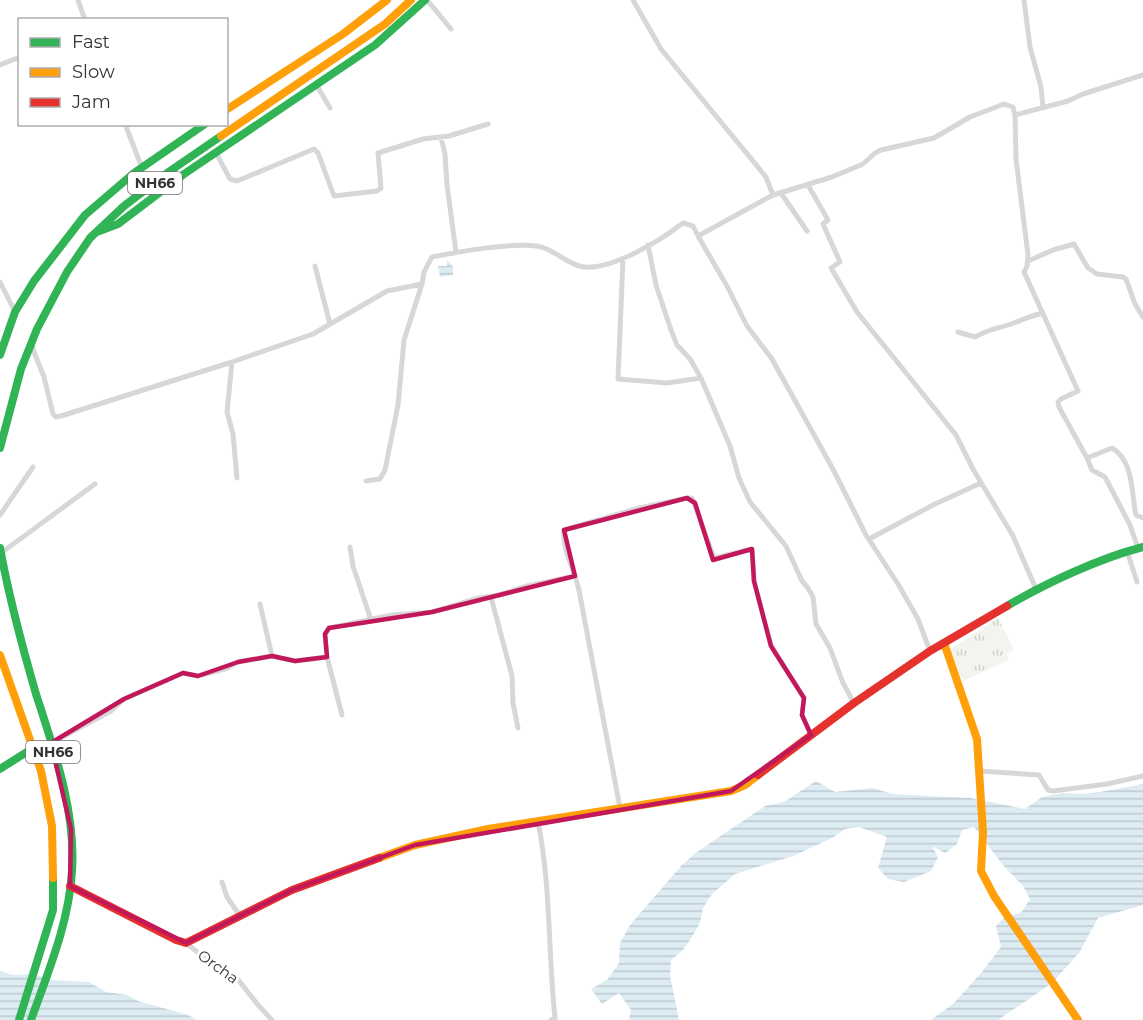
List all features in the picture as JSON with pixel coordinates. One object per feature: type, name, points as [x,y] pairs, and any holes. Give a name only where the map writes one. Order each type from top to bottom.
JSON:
[{"type":"main road","points":[[228,109],[344,34],[387,0]]},
{"type":"main road","name":"NH66","points":[[0,448],[21,369],[32,341],[67,272],[94,234],[124,206],[170,171],[385,24],[411,0]]},
{"type":"main road","points":[[94,234],[118,225],[184,174],[382,39],[426,0]]},
{"type":"main road","name":"NH66","points":[[0,355],[15,312],[34,280],[85,216],[142,168],[203,126]]},
{"type":"main road","points":[[70,885],[186,943],[292,890],[415,845],[488,829],[731,791],[740,788],[854,703],[930,651],[1036,589],[1140,547]]},
{"type":"main road","name":"NH66","points":[[0,550],[15,616],[58,767],[70,830],[72,870],[67,906],[31,1020]]},
{"type":"main road","points":[[944,643],[977,740],[983,832],[981,871],[999,903],[1078,1020]]},
{"type":"main road","name":"NH66","points":[[0,655],[41,771],[52,826],[53,910],[19,1020]]},
{"type":"main road","points":[[0,769],[33,748]]},
{"type":"street","points":[[78,0],[84,18]]},
{"type":"street","points":[[426,0],[451,29]]},
{"type":"street","points":[[633,0],[661,49],[766,177],[773,195]]},
{"type":"street","points":[[1024,0],[1030,47],[1041,87],[1043,108]]},
{"type":"street","points":[[0,65],[18,58]]},
{"type":"street","points":[[1015,115],[1143,75]]},
{"type":"street","points":[[316,84],[330,108]]},
{"type":"street","points":[[698,236],[773,195],[808,185],[862,164],[881,150],[934,138],[970,117],[1004,104],[1013,107],[1016,159],[1028,261],[1024,272],[1078,391],[1058,402],[1092,470],[1105,477],[1140,547]]},
{"type":"street","points":[[216,153],[230,179],[237,181],[314,149],[318,153],[334,196],[377,191],[381,188],[378,153],[423,139],[441,138],[488,124]]},
{"type":"street","points":[[125,126],[142,168]]},
{"type":"street","points":[[441,138],[445,154],[456,252]]},
{"type":"street","points":[[808,185],[828,220],[823,224],[840,262],[831,268],[857,312],[950,426],[1013,536],[1036,589]]},
{"type":"street","points":[[781,194],[807,231]]},
{"type":"street","points":[[366,481],[380,479],[385,470],[398,405],[404,340],[424,272],[432,258],[478,249],[540,246],[578,265],[592,268],[623,259],[683,223],[693,226],[727,285],[747,326],[772,359],[869,539],[918,619],[930,651]]},
{"type":"street","points":[[1028,261],[1074,244],[1088,268],[1097,274],[1126,279],[1135,304],[1143,317]]},
{"type":"street","points":[[648,245],[657,285],[677,345],[690,359],[701,378],[730,446],[750,502],[786,546],[802,581],[813,597],[816,624],[830,648],[854,703]]},
{"type":"street","points":[[623,259],[618,379],[667,383],[701,378]]},
{"type":"street","points":[[315,266],[330,324]]},
{"type":"street","points":[[0,283],[15,312]]},
{"type":"street","points":[[32,341],[44,377],[51,409],[56,417],[313,334],[387,291],[422,284]]},
{"type":"street","points":[[958,332],[975,337],[992,328],[1012,324],[1025,317],[1043,313]]},
{"type":"street","points":[[232,362],[227,412],[233,434],[237,478]]},
{"type":"street","points":[[1087,458],[1112,448],[1119,452],[1129,470],[1136,515],[1143,518]]},
{"type":"street","points":[[0,515],[33,467]]},
{"type":"street","points":[[869,539],[981,483]]},
{"type":"street","points":[[0,550],[95,484]]},
{"type":"street","points":[[620,808],[579,590],[567,554],[564,530],[639,508],[693,498],[714,558],[752,549],[754,581],[771,646],[804,698],[802,715],[811,735]]},
{"type":"street","points":[[350,548],[353,566],[371,620]]},
{"type":"street","points":[[1127,551],[1137,582]]},
{"type":"street","points":[[342,715],[327,657],[326,630],[392,615],[432,612],[479,598],[575,576]]},
{"type":"street","points":[[491,597],[512,676],[513,703],[518,728]]},
{"type":"street","points":[[260,604],[272,656]]},
{"type":"street","points":[[51,743],[111,711],[124,699],[183,674],[198,676],[225,669],[238,662],[272,656],[295,661],[327,657]]},
{"type":"street","points":[[979,771],[1039,774],[1048,790],[1053,791],[1107,784],[1143,776]]},
{"type":"street","points":[[538,822],[543,848],[551,992],[555,1018],[551,1020]]},
{"type":"street","points":[[222,882],[240,916]]},
{"type":"street","name":"Orcha","points":[[186,943],[206,959],[236,976],[272,1020]]},
{"type":"highlighted area","points":[[687,498],[695,503],[713,560],[752,549],[754,581],[771,646],[804,698],[802,715],[811,735],[731,791],[415,845],[292,890],[186,943],[70,886],[71,829],[51,743],[124,699],[183,673],[198,676],[238,662],[272,656],[295,661],[327,657],[325,634],[329,628],[432,612],[575,576],[564,530]]},
{"type":"green space","points":[[998,618],[1014,650],[1006,654],[1009,660],[963,681],[948,651]]},
{"type":"shaded area","points":[[447,260],[453,267],[453,275],[440,277],[438,266],[447,266]]},
{"type":"shaded area","points":[[816,781],[835,792],[873,788],[892,794],[971,798],[1025,809],[1042,797],[1063,793],[1100,792],[1143,784],[1143,905],[1098,918],[1079,953],[1052,983],[998,1020],[931,1020],[954,1003],[1001,947],[996,926],[1006,916],[1021,913],[1030,899],[1023,886],[1003,865],[974,827],[962,830],[957,844],[945,853],[932,846],[938,857],[931,871],[904,882],[888,879],[878,868],[887,837],[859,827],[845,829],[832,838],[793,856],[735,874],[712,894],[703,908],[700,923],[692,937],[683,950],[671,960],[670,975],[679,1020],[629,1020],[631,1010],[619,993],[602,1004],[591,989],[607,980],[619,963],[620,943],[630,925],[682,865],[697,852],[765,806],[784,802]]},
{"type":"shaded area","points":[[0,971],[13,975],[33,974],[51,980],[89,982],[106,992],[127,995],[138,1001],[188,1015],[197,1020],[0,1020]]},
{"type":"traffic: fast","points":[[97,232],[118,224],[184,174],[375,45],[425,0]]},
{"type":"traffic: fast","points":[[0,355],[15,312],[34,281],[85,215],[134,173],[202,126]]},
{"type":"traffic: fast","points":[[0,448],[21,369],[37,329],[67,272],[90,238],[124,206],[221,136]]},
{"type":"traffic: fast","points":[[1007,606],[1074,572],[1143,547]]},
{"type":"traffic: fast","points":[[0,548],[21,640],[62,781],[71,826],[72,871],[67,909],[51,965],[31,1020]]},
{"type":"traffic: fast","points":[[0,769],[33,748]]},
{"type":"traffic: fast","points":[[19,1020],[53,910],[53,878]]},
{"type":"traffic: slow","points":[[228,109],[343,34],[387,0]]},
{"type":"traffic: slow","points":[[221,136],[385,24],[411,0]]},
{"type":"traffic: slow","points":[[944,643],[977,739],[983,832],[981,871],[994,896],[1078,1020]]},
{"type":"traffic: slow","points":[[0,655],[41,771],[52,826],[53,878]]},
{"type":"traffic: slow","points":[[379,858],[415,845],[488,829],[731,791],[745,785],[758,775]]},
{"type":"traffic: jam","points":[[758,775],[854,703],[930,651],[1007,606]]},
{"type":"traffic: jam","points":[[70,886],[186,943],[292,890],[379,858]]}]
